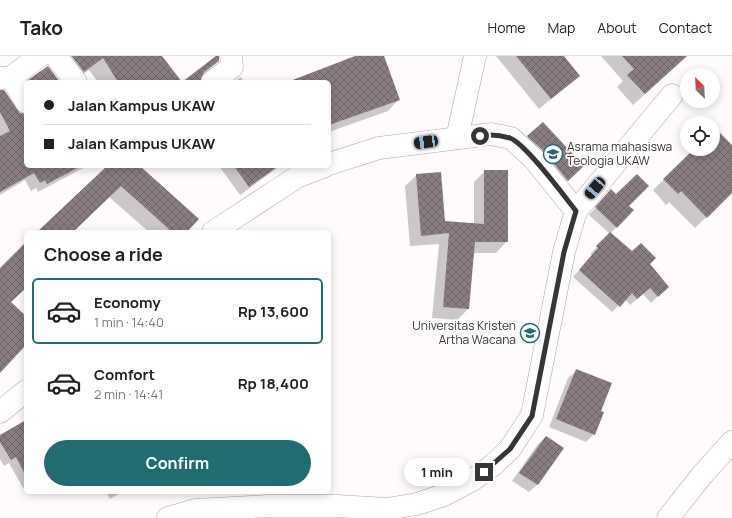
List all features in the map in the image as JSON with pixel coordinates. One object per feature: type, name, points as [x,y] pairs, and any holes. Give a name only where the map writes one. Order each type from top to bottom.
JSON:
[{"type":"street","points":[[24,100],[6,78],[40,56]]},
{"type":"street","points":[[56,56],[74,80]]},
{"type":"street","points":[[215,80],[232,67],[233,61],[231,56]]},
{"type":"street","points":[[457,138],[475,56]]},
{"type":"street","points":[[168,518],[195,510],[268,506],[337,506],[386,509],[417,504],[444,495],[474,479],[510,449],[532,416],[564,252],[576,211],[672,96]]},
{"type":"street","points":[[331,163],[379,148],[491,134],[511,138],[534,159],[576,211]]},
{"type":"street","points":[[216,230],[297,177],[320,168]]},
{"type":"street","points":[[0,412],[24,393]]},
{"type":"street","points":[[668,518],[703,474],[732,442]]},
{"type":"building","points":[[72,56],[162,56],[180,80],[117,80],[103,58],[84,72]]},
{"type":"building","points":[[216,56],[219,56],[219,61],[204,72],[201,80],[185,80]]},
{"type":"building","points":[[355,56],[384,56],[400,100],[331,124],[331,80],[293,80]]},
{"type":"building","points":[[516,56],[564,56],[580,76],[551,99]]},
{"type":"building","points":[[622,56],[687,56],[645,94],[627,75],[634,69]]},
{"type":"building","points":[[48,66],[58,80],[28,80]]},
{"type":"building","points":[[0,90],[4,90],[20,113],[24,114],[24,168],[77,168],[47,184],[45,180],[40,183],[34,173],[0,192],[0,136],[10,131],[0,112]]},
{"type":"building","name":"Asrama mahasiswa Teologia UKAW","points":[[543,122],[584,166],[568,181],[544,151],[527,136]]},
{"type":"building","points":[[720,133],[732,145],[732,193],[707,218],[681,191],[678,194],[663,179],[687,156],[720,156]]},
{"type":"building","points":[[105,168],[142,168],[199,219],[189,230],[170,230],[121,186],[75,230],[39,230]]},
{"type":"building","points":[[235,168],[275,168],[249,187]]},
{"type":"building","points":[[484,170],[508,170],[508,242],[475,242],[469,309],[443,307],[449,233],[421,236],[416,174],[441,172],[445,221],[484,224]]},
{"type":"building","points":[[637,174],[649,186],[629,206],[634,210],[617,228],[595,207],[611,189],[616,194]]},
{"type":"building","points":[[610,232],[632,251],[641,243],[656,258],[650,264],[669,287],[658,297],[650,288],[637,299],[632,293],[620,307],[579,270],[598,248],[596,246]]},
{"type":"building","points":[[24,244],[24,290],[11,302],[24,314],[24,347],[0,373],[0,268]]},
{"type":"building","points":[[576,369],[612,383],[601,411],[604,412],[595,435],[556,419]]},
{"type":"building","points":[[24,421],[24,472],[16,457],[11,460],[0,442],[0,435]]},
{"type":"building","points":[[546,436],[564,448],[538,485],[519,473]]},
{"type":"place","name":"Asrama mahasiswa Teologia UKAW","points":[[553,154]]},
{"type":"place","name":"Universitas Kristen Artha Wacana","points":[[530,333]]},
{"type":"route","points":[[480,136],[491,134],[511,138],[534,159],[576,211],[564,252],[532,416],[510,449],[484,472]]}]
